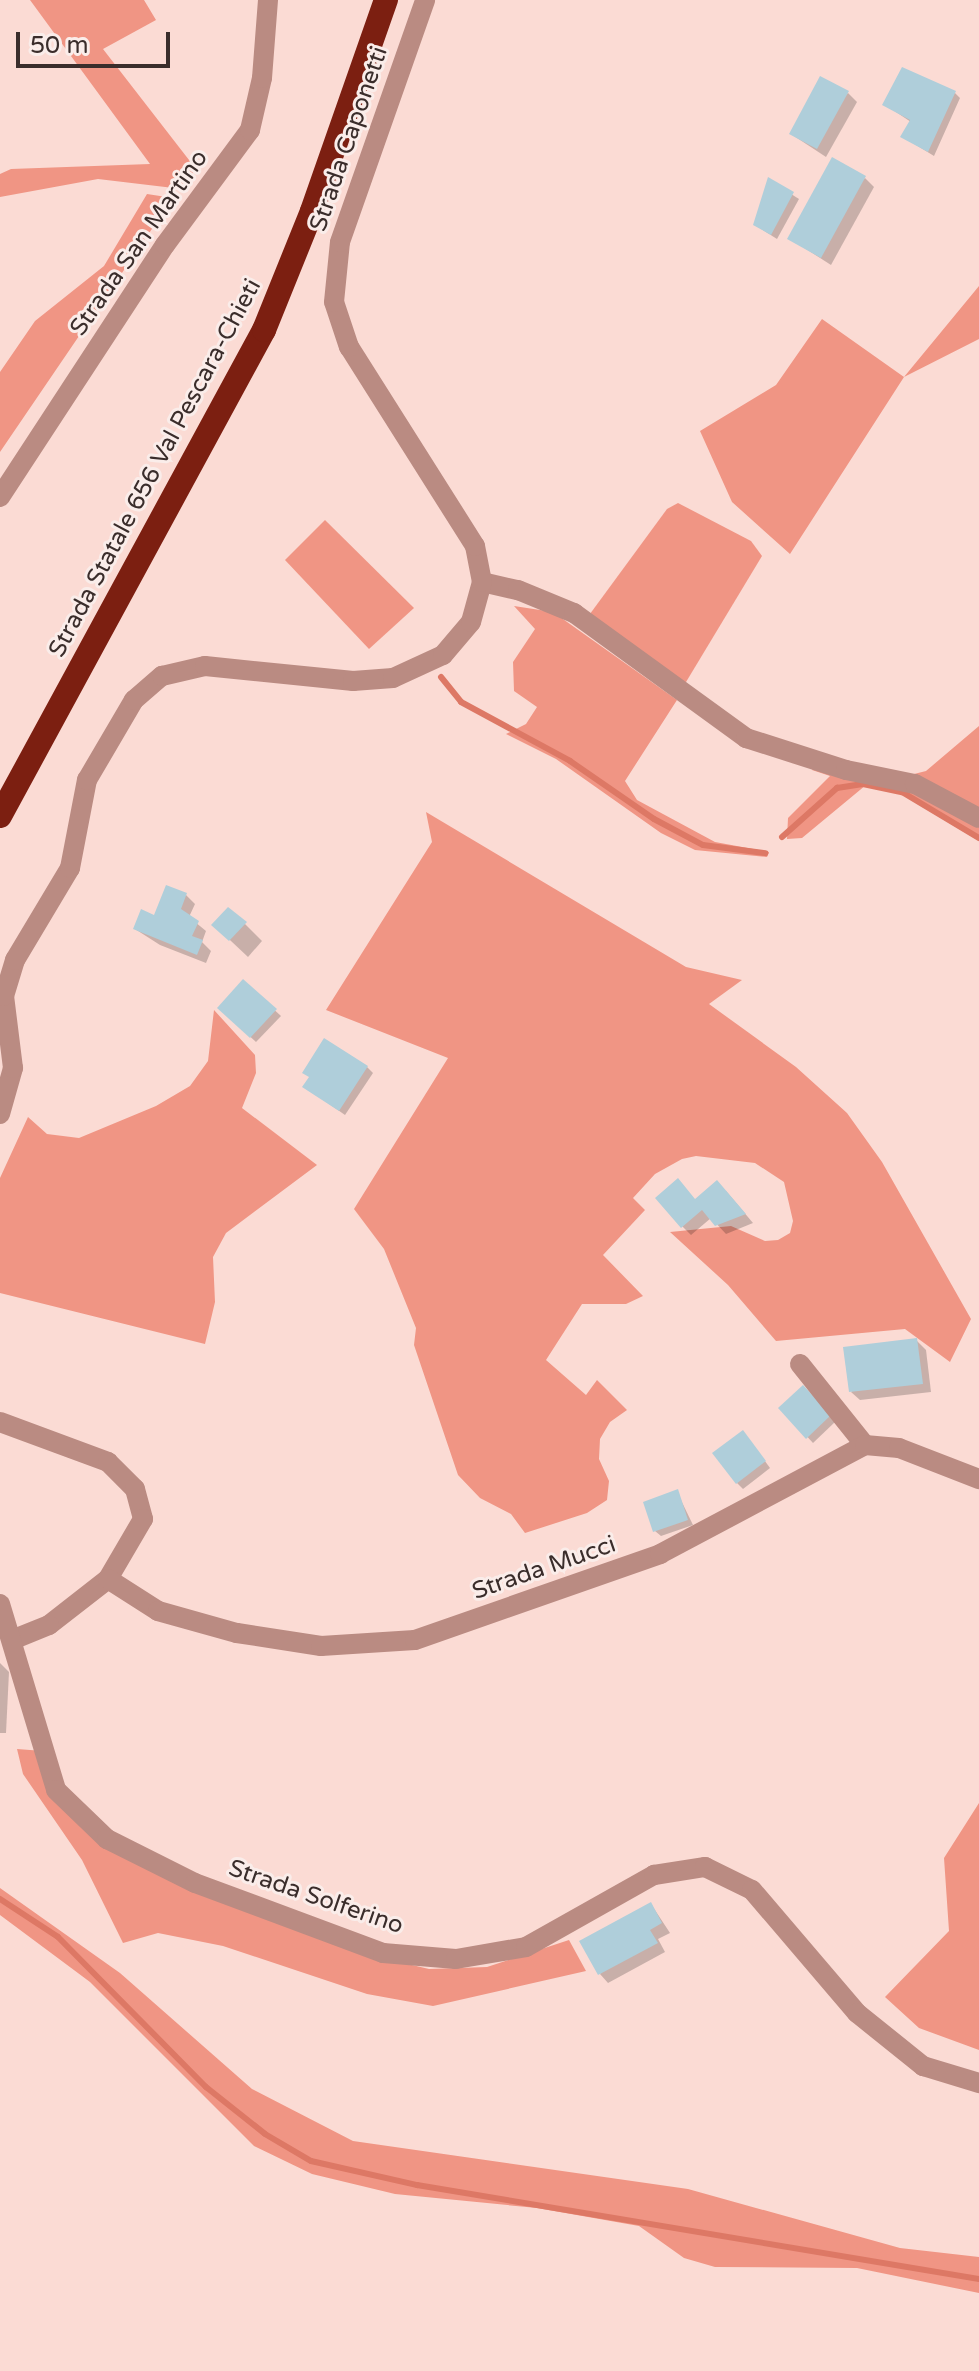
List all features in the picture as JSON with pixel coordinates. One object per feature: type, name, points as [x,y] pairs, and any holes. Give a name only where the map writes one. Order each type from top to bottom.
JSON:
[{"type":"highway","name":"Strada Statale 656 Val Pescara-Chieti","points":[[0,816],[264,330],[312,211],[386,0]]},
{"type":"street","name":"Strada San Martino","points":[[0,497],[165,245],[250,130],[262,78],[268,0]]},
{"type":"street","name":"Strada Caponetti","points":[[425,0],[340,242],[334,302],[349,347],[475,546],[482,582]]},
{"type":"street","points":[[0,1114],[13,1068],[4,996],[15,960],[70,868],[87,780],[134,700],[162,676],[205,666],[353,681],[393,678],[443,655],[471,622],[482,582],[518,590],[574,613],[746,738],[846,770],[915,784],[979,818]]},
{"type":"street","points":[[800,1364],[865,1445],[899,1448],[979,1479]]},
{"type":"street","points":[[0,1422],[108,1462],[135,1489],[143,1519],[108,1579],[49,1625],[15,1639],[0,1604]]},
{"type":"street","name":"Strada Mucci","points":[[108,1579],[158,1611],[237,1633],[321,1646],[415,1640],[660,1554],[865,1445]]},
{"type":"street","name":"Strada Solferino","points":[[15,1639],[56,1790],[107,1839],[195,1883],[383,1953],[456,1959],[526,1947],[654,1875],[705,1867],[752,1890],[857,2013],[923,2066],[979,2083]]},
{"type":"shaded area","points":[[30,0],[144,0],[156,20],[103,49],[196,169],[182,189],[98,179],[0,197],[0,174],[11,169],[150,164]]},
{"type":"shaded area","points":[[147,194],[173,198],[0,452],[0,372],[35,321],[104,266]]},
{"type":"shaded area","points":[[979,286],[979,339],[904,377]]},
{"type":"shaded area","points":[[822,319],[904,377],[790,554],[732,502],[700,431],[776,385]]},
{"type":"shaded area","points":[[678,503],[751,541],[762,556],[683,687],[587,618],[667,509]]},
{"type":"shaded area","points":[[325,520],[414,608],[369,649],[285,560]]},
{"type":"shaded area","points":[[514,606],[553,612],[677,700],[625,781],[637,800],[715,842],[769,852],[767,857],[695,850],[661,833],[556,759],[506,734],[526,724],[537,707],[514,691],[513,662],[535,629]]},
{"type":"shaded area","points":[[979,726],[979,841],[901,794],[866,785],[802,838],[787,839],[788,818],[830,776],[812,770],[820,756],[906,776],[926,771]]},
{"type":"shaded area","points":[[426,812],[686,967],[742,980],[709,1004],[796,1067],[847,1113],[882,1162],[971,1319],[950,1362],[905,1329],[776,1341],[728,1285],[670,1232],[731,1226],[765,1241],[778,1240],[790,1233],[793,1221],[784,1182],[755,1163],[696,1156],[682,1159],[655,1174],[633,1198],[645,1210],[603,1255],[643,1296],[626,1304],[582,1304],[546,1360],[586,1395],[597,1380],[627,1410],[610,1422],[600,1439],[599,1459],[609,1481],[607,1500],[587,1513],[525,1533],[511,1514],[480,1498],[458,1475],[414,1345],[416,1328],[384,1249],[354,1209],[448,1058],[326,1010],[432,842]]},
{"type":"shaded area","points":[[214,1010],[255,1055],[256,1073],[242,1108],[317,1165],[226,1233],[213,1257],[215,1302],[205,1344],[0,1293],[0,1178],[28,1117],[47,1134],[79,1138],[156,1106],[190,1086],[208,1061]]},
{"type":"shaded area","points":[[17,1749],[43,1751],[56,1792],[106,1841],[374,1956],[429,1969],[487,1967],[569,1940],[586,1971],[433,2006],[367,1994],[223,1946],[158,1933],[123,1943],[82,1860],[23,1774]]},
{"type":"shaded area","points":[[979,1803],[979,2050],[919,2028],[885,1997],[949,1931],[944,1858]]},
{"type":"shaded area","points":[[0,1888],[120,1973],[252,2089],[353,2141],[688,2189],[900,2248],[979,2257],[979,2293],[857,2268],[715,2267],[684,2258],[639,2226],[537,2208],[395,2194],[312,2174],[254,2146],[90,1982],[0,1915]]},
{"type":"building","points":[[902,67],[956,91],[928,152],[900,137],[910,120],[882,105]]},
{"type":"building","points":[[820,76],[849,91],[817,149],[789,134]]},
{"type":"building","points":[[832,157],[866,176],[821,258],[787,239]]},
{"type":"building","points":[[768,177],[794,192],[771,235],[753,225]]},
{"type":"building","points":[[166,885],[187,893],[181,909],[199,921],[192,936],[203,940],[197,955],[133,929],[141,909],[154,915]]},
{"type":"building","points":[[228,907],[247,922],[229,941],[211,925]]},
{"type":"building","points":[[243,979],[277,1009],[250,1038],[217,1008]]},
{"type":"building","points":[[324,1038],[368,1066],[339,1111],[302,1087],[309,1077],[302,1073]]},
{"type":"building","points":[[678,1178],[695,1199],[717,1180],[746,1214],[715,1226],[702,1210],[681,1228],[655,1198]]},
{"type":"building","points":[[917,1338],[923,1384],[849,1392],[843,1347]]},
{"type":"building","points":[[803,1385],[831,1415],[806,1439],[778,1408]]},
{"type":"building","points":[[743,1430],[766,1461],[736,1484],[712,1453]]},
{"type":"building","points":[[678,1489],[688,1520],[653,1532],[643,1502]]},
{"type":"building","points":[[651,1902],[662,1923],[650,1930],[658,1943],[598,1975],[579,1941]]},
{"type":"waterway","points":[[441,677],[461,702],[570,761],[654,819],[703,845],[765,853]]},
{"type":"waterway","points":[[782,837],[837,788],[863,784],[902,792],[979,838]]},
{"type":"waterway","points":[[0,1899],[58,1937],[206,2087],[265,2134],[311,2161],[417,2185],[979,2279]]}]
